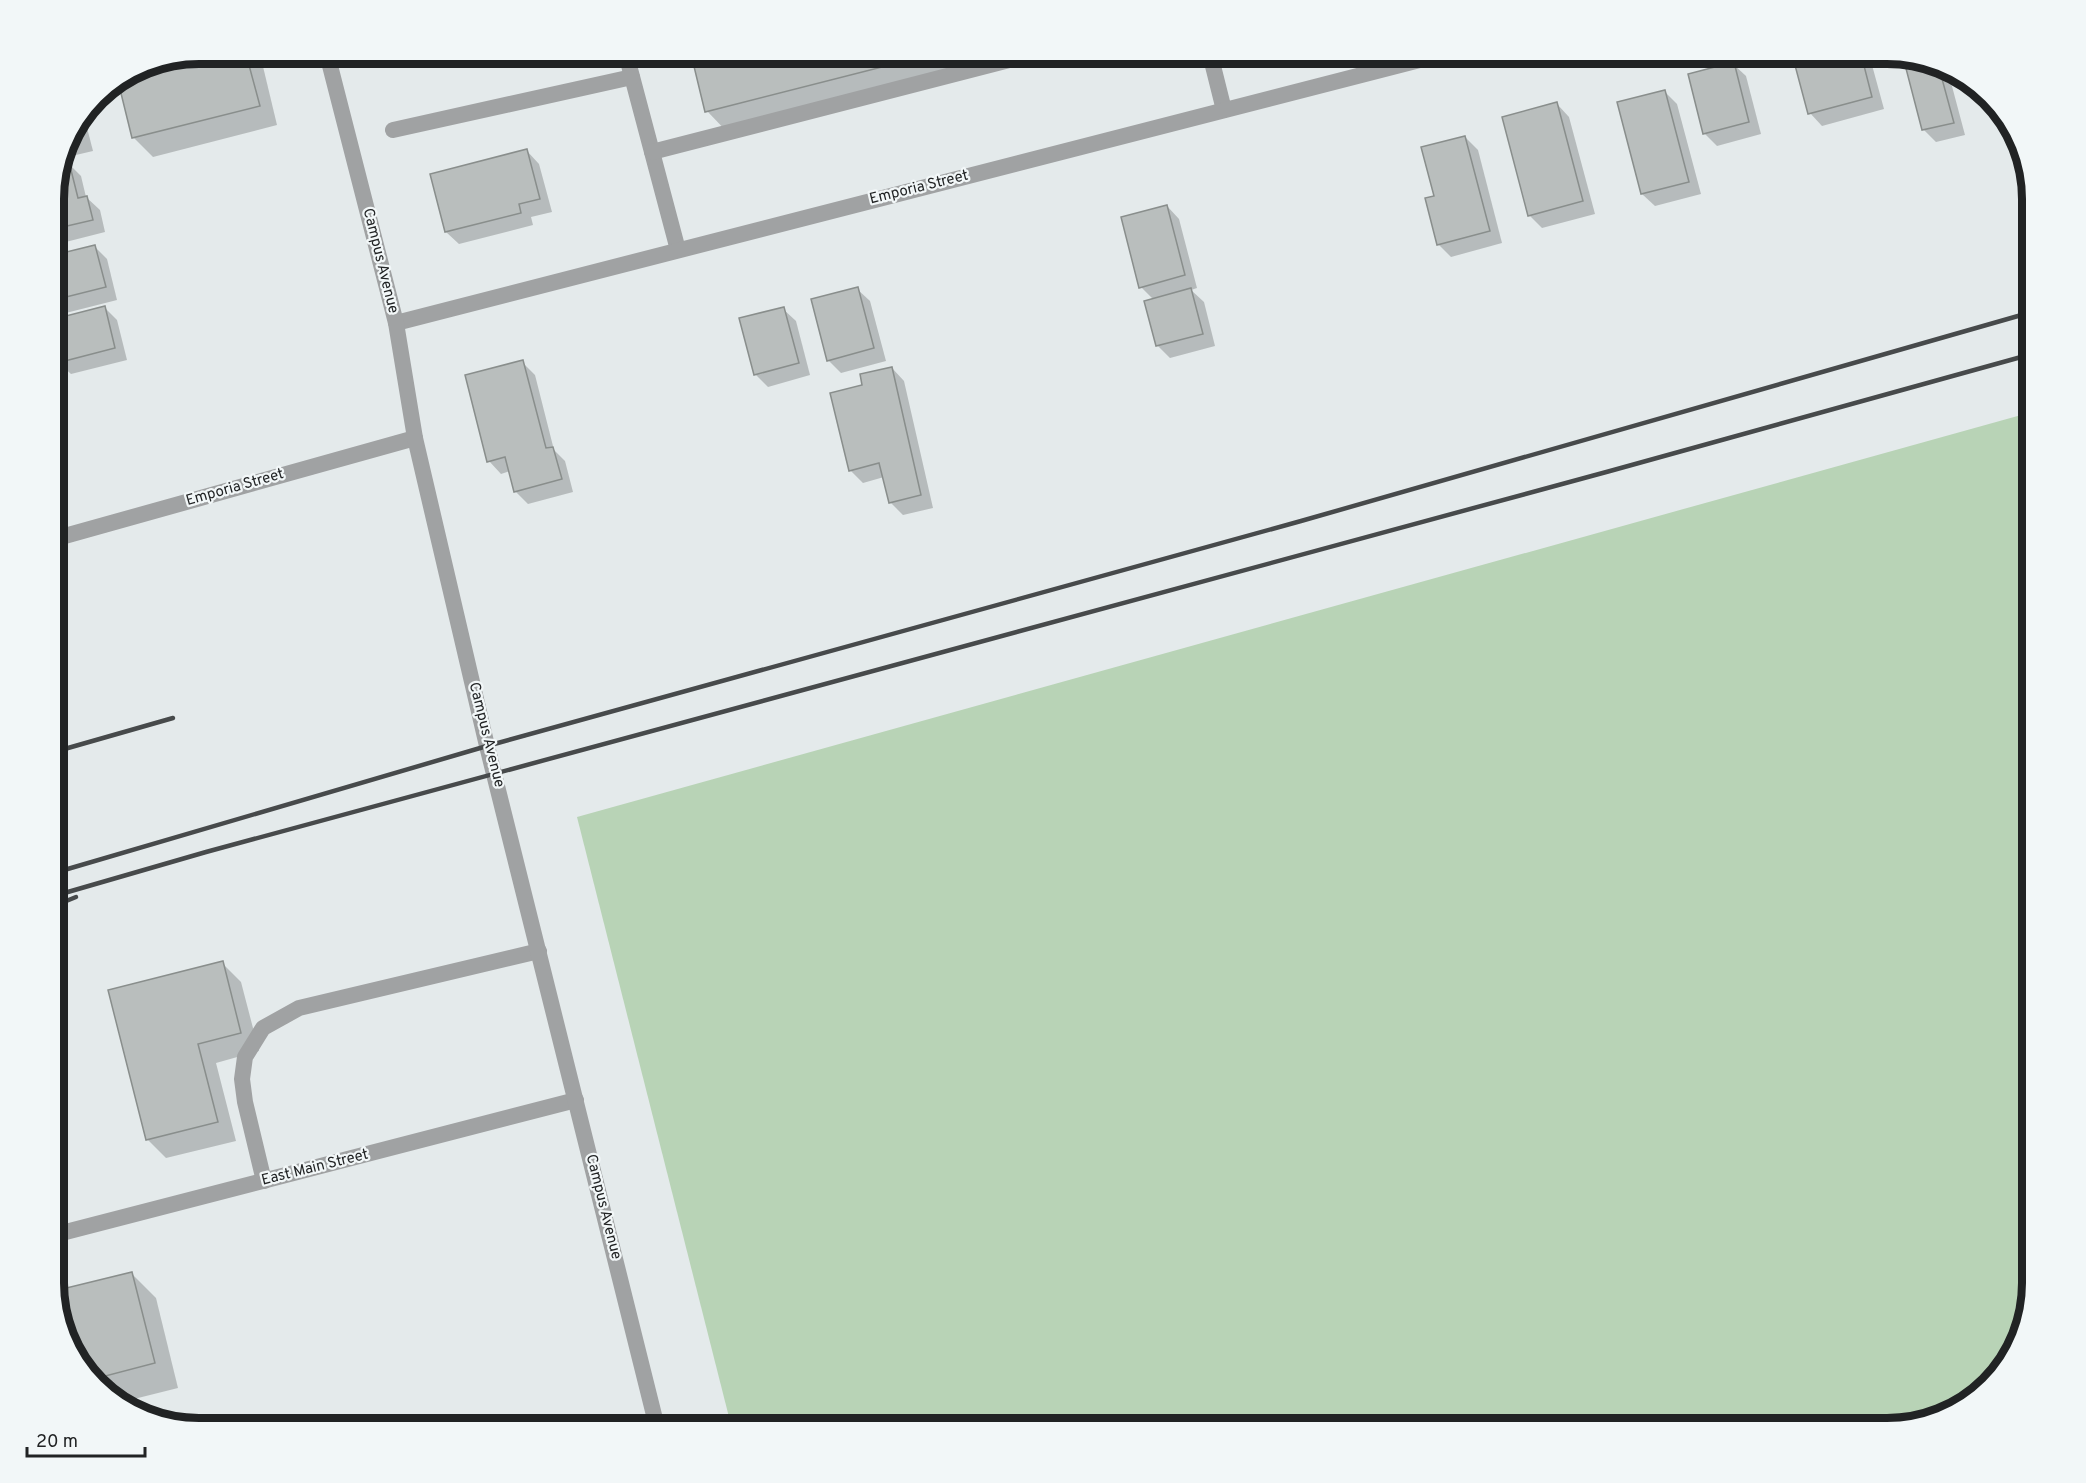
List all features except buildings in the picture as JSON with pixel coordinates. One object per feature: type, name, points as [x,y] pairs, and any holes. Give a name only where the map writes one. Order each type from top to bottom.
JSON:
[{"type":"street","points":[[1213,64],[1224,110]]},
{"type":"street","name":"Emporia Street","points":[[396,323],[1403,64]]},
{"type":"street","name":"Campus Avenue","points":[[330,65],[396,323],[415,438],[487,746],[576,1100],[652,1418]]},
{"type":"street","points":[[629,65],[678,250]]},
{"type":"street","points":[[652,152],[992,65]]},
{"type":"street","points":[[393,130],[632,77]]},
{"type":"street","name":"Emporia Street","points":[[65,536],[415,438]]},
{"type":"street","points":[[264,1181],[245,1102],[242,1079],[245,1058],[263,1028],[299,1008],[539,951]]},
{"type":"street","name":"East Main Street","points":[[65,1232],[576,1100]]},
{"type":"green space","points":[[2022,415],[2022,1283],[2014,1327],[2008,1343],[1994,1366],[1969,1391],[1946,1405],[1904,1417],[729,1418],[577,817]]},
{"type":"railway","points":[[65,870],[487,746],[1301,521],[2022,315]]},
{"type":"railway","points":[[65,893],[206,852],[1610,471],[2022,357]]},
{"type":"railway","points":[[65,749],[173,718]]},
{"type":"railway","points":[[65,902],[76,897]]}]
